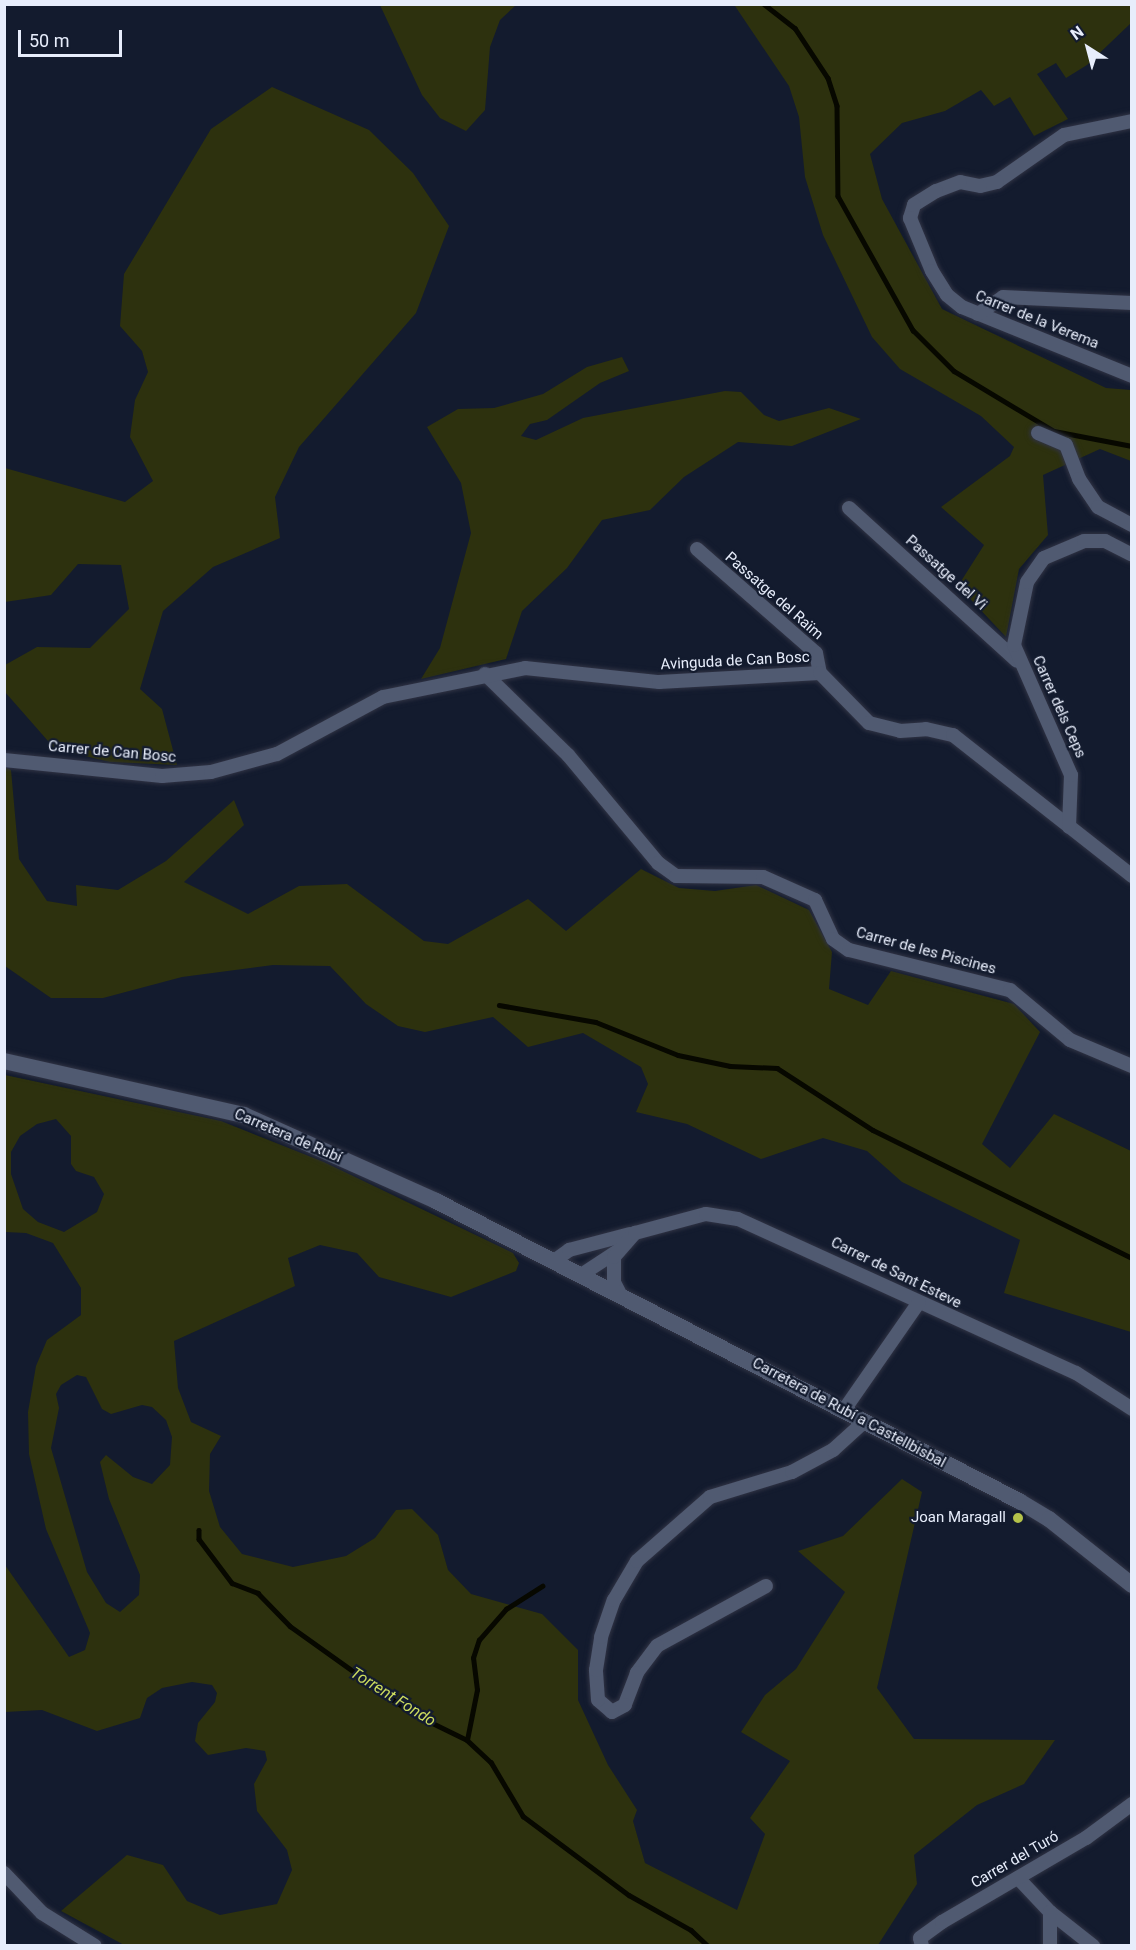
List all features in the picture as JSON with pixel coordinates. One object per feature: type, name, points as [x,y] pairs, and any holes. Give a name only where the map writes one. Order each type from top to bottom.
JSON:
[{"type":"street","name":"Carrer de la Verema","points":[[1131,121],[1064,135],[997,182],[960,183],[914,205],[910,218],[937,279],[947,295],[978,314],[1131,376]]},
{"type":"street","points":[[978,314],[1003,297],[1131,303]]},
{"type":"street","points":[[1038,433],[1066,445],[1079,479],[1098,507],[1131,525]]},
{"type":"street","name":"Passatge del Vi","points":[[849,508],[1021,664]]},
{"type":"street","name":"Carrer dels Ceps","points":[[1069,827],[1071,775],[1014,645],[1027,582],[1044,558],[1084,541],[1105,541],[1131,555]]},
{"type":"street","name":"Passatge del Raïm","points":[[696,549],[816,653],[820,673]]},
{"type":"street","name":"Avinguda de Can Bosc","points":[[485,674],[560,669],[659,682],[820,673],[869,723],[900,731],[926,729],[953,735],[1131,876]]},
{"type":"street","name":"Carrer de Can Bosc","points":[[4,760],[162,776],[211,772],[277,754],[383,698],[485,674]]},
{"type":"street","name":"Carrer de les Piscines","points":[[485,674],[568,755],[658,863],[676,876],[763,877],[815,900],[833,939],[849,950],[1010,990],[1070,1040],[1105,1059],[1131,1066]]},
{"type":"street","name":"Carretera de Rubí","points":[[4,1061],[244,1115],[436,1201],[567,1268]]},
{"type":"street","name":"Carrer de Sant Esteve","points":[[567,1268],[569,1250],[706,1214],[738,1219],[1076,1373],[1131,1409]]},
{"type":"street","points":[[567,1268],[618,1250],[635,1233]]},
{"type":"street","points":[[618,1250],[614,1282],[620,1294]]},
{"type":"street","name":"Carretera de Rubí a Castellbisbal","points":[[567,1268],[865,1420],[1049,1519],[1131,1585]]},
{"type":"street","points":[[843,1410],[919,1302]]},
{"type":"street","points":[[766,1586],[657,1646],[637,1673],[626,1705],[612,1712],[598,1700],[596,1670],[601,1637],[614,1600],[643,1554],[710,1497],[792,1472],[833,1450],[865,1420]]},
{"type":"street","name":"Carrer del Turó","points":[[922,1946],[920,1938],[942,1922],[1086,1838],[1131,1804]]},
{"type":"street","points":[[4,1873],[42,1913],[95,1946]]},
{"type":"street","points":[[1018,1878],[1050,1912],[1093,1946]]},
{"type":"street","points":[[1050,1912],[1050,1946]]},
{"type":"green space","points":[[380,5],[516,5],[500,20],[490,47],[485,110],[466,131],[440,118],[422,95]]},
{"type":"green space","points":[[711,5],[1131,5],[1131,23],[1087,65],[1066,78],[1056,63],[1037,74],[1068,119],[1034,136],[1010,97],[994,106],[981,90],[945,111],[902,123],[870,154],[882,199],[942,309],[1106,388],[1131,390],[1131,461],[1100,449],[1043,475],[1048,535],[1019,569],[1006,637],[958,586],[984,545],[941,507],[1010,456],[1014,447],[981,416],[900,369],[872,337],[823,235],[805,177],[799,117],[789,86],[735,6]]},
{"type":"green space","points":[[272,87],[369,130],[413,173],[449,226],[416,313],[299,447],[275,497],[280,538],[213,567],[163,611],[140,689],[162,709],[177,765],[110,762],[55,749],[5,692],[5,665],[37,647],[90,648],[129,609],[121,565],[78,564],[51,595],[5,602],[5,468],[125,502],[153,481],[130,437],[135,400],[148,372],[142,351],[120,326],[124,274],[211,129]]},
{"type":"green space","points":[[622,357],[629,371],[600,383],[547,420],[530,424],[521,436],[536,440],[583,418],[725,391],[741,392],[764,415],[779,421],[829,408],[861,419],[792,446],[738,442],[684,477],[650,510],[602,520],[567,568],[522,611],[506,659],[421,679],[440,648],[471,533],[461,483],[427,427],[458,409],[494,408],[543,394],[587,367]]},
{"type":"green space","points":[[5,767],[11,770],[19,859],[47,901],[77,906],[76,885],[118,890],[166,861],[234,800],[244,825],[184,882],[248,914],[299,886],[347,884],[424,941],[448,944],[528,899],[566,931],[641,869],[679,888],[715,891],[756,885],[809,910],[832,952],[829,989],[868,1005],[891,971],[1014,1004],[1040,1032],[982,1144],[1010,1168],[1054,1114],[1131,1151],[1131,1332],[1004,1293],[1020,1240],[902,1182],[867,1151],[823,1138],[761,1159],[687,1124],[636,1112],[648,1084],[641,1067],[583,1033],[528,1047],[493,1017],[425,1032],[398,1026],[366,1004],[330,966],[273,965],[182,977],[103,998],[51,998],[5,966]]},
{"type":"green space","points":[[5,1075],[221,1121],[324,1162],[513,1253],[519,1263],[516,1271],[451,1297],[379,1277],[357,1253],[320,1245],[288,1258],[295,1286],[174,1341],[178,1388],[191,1422],[221,1436],[210,1454],[209,1491],[220,1527],[242,1554],[293,1567],[346,1556],[375,1538],[396,1510],[412,1509],[438,1535],[448,1570],[471,1594],[542,1614],[578,1650],[578,1700],[608,1765],[637,1810],[633,1821],[645,1863],[737,1910],[765,1834],[750,1818],[790,1761],[741,1732],[765,1695],[796,1669],[845,1592],[798,1551],[843,1536],[902,1479],[922,1492],[877,1688],[914,1739],[1055,1740],[1024,1784],[977,1805],[914,1855],[917,1884],[878,1945],[126,1946],[61,1911],[127,1855],[163,1865],[187,1901],[220,1915],[277,1904],[292,1870],[287,1850],[257,1811],[254,1784],[267,1760],[265,1751],[246,1748],[208,1755],[195,1741],[198,1723],[215,1702],[217,1693],[212,1685],[192,1682],[162,1688],[147,1698],[140,1718],[97,1731],[42,1710],[5,1712],[5,1565],[69,1657],[85,1650],[90,1633],[46,1529],[29,1454],[28,1412],[36,1366],[47,1340],[81,1315],[81,1288],[53,1243],[26,1233],[5,1232]],"holes":[[[56,1119],[71,1136],[71,1164],[76,1171],[94,1177],[104,1194],[97,1212],[64,1232],[38,1222],[23,1209],[11,1174],[11,1152],[20,1136],[37,1124]],[[77,1375],[86,1377],[102,1409],[111,1414],[142,1405],[152,1407],[166,1420],[172,1437],[170,1465],[152,1484],[133,1477],[106,1455],[100,1462],[109,1499],[140,1575],[139,1595],[120,1612],[106,1603],[87,1572],[51,1448],[59,1408],[56,1394],[61,1385]]]},
{"type":"waterway","points":[[764,4],[795,28],[828,78],[837,106],[838,196],[913,330],[954,371],[1054,431],[1132,446]]},
{"type":"waterway","points":[[499,1005],[596,1022],[678,1055],[730,1066],[777,1068],[873,1130],[1132,1258]]},
{"type":"waterway","name":"Torrent Fondo","points":[[199,1530],[199,1539],[232,1583],[258,1593],[290,1626],[412,1713],[467,1740],[491,1762],[523,1816],[629,1895],[691,1930],[708,1946]]},
{"type":"waterway","points":[[467,1740],[477,1690],[473,1658],[479,1640],[506,1609],[542,1586]]},
{"type":"place","name":"Joan Maragall","points":[[1018,1518]]}]
